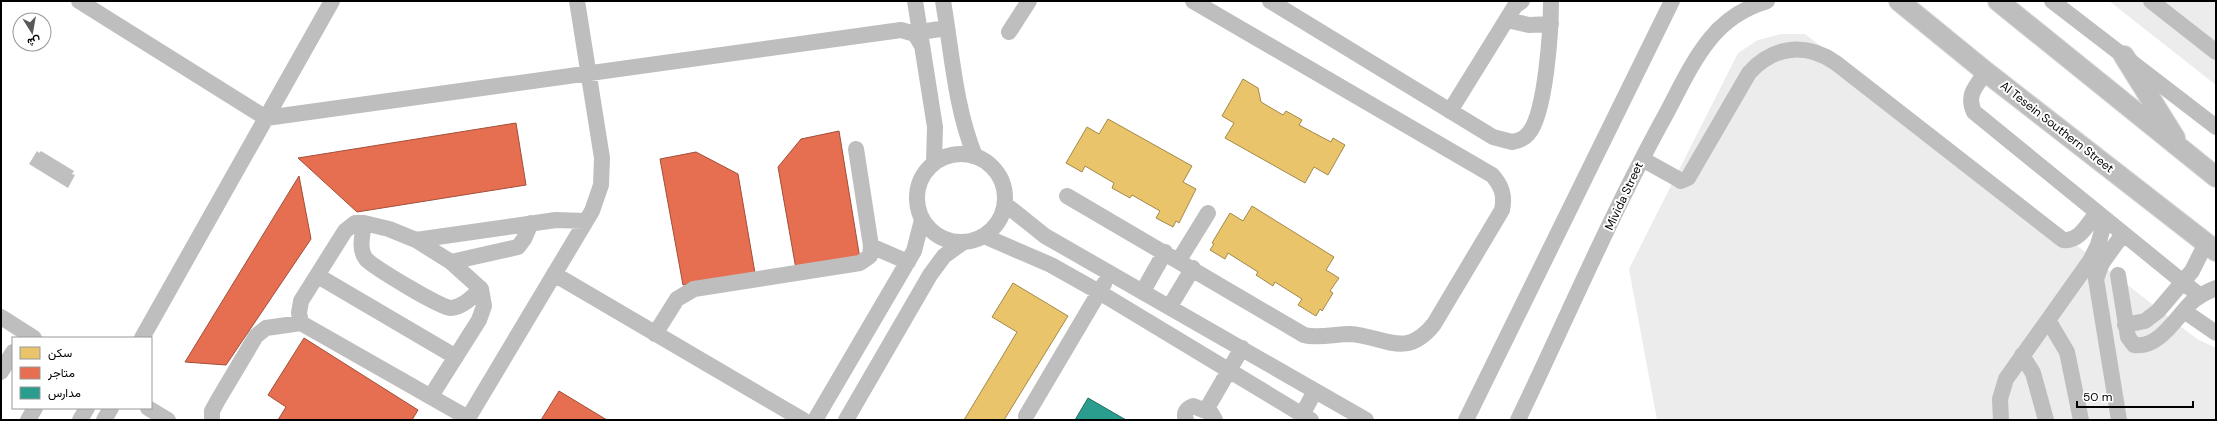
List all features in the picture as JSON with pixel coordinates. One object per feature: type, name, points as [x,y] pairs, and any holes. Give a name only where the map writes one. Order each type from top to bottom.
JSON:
[{"type":"main road","name":"Al Tesein Southern Street","points":[[1898,1],[1986,72],[2211,247]]},
{"type":"main road","points":[[1998,1],[2216,177]]},
{"type":"main road","points":[[2124,56],[2185,153]]},
{"type":"street","points":[[79,1],[266,118],[901,30],[915,34],[921,39]]},
{"type":"street","points":[[143,337],[334,1]]},
{"type":"street","points":[[212,420],[212,411],[256,336],[266,328],[301,323],[431,396],[468,419],[586,221],[597,198],[603,173],[600,137],[577,1]]},
{"type":"street","points":[[915,1],[935,127],[934,162]]},
{"type":"street","points":[[943,1],[960,108],[966,135],[975,156]]},
{"type":"street","points":[[1009,32],[1029,1]]},
{"type":"street","points":[[1067,196],[1193,268],[1304,335],[1316,337],[1352,334],[1390,344],[1407,344],[1422,337],[1434,324],[1499,217],[1504,199],[1500,186],[1492,175],[1193,1]]},
{"type":"street","points":[[1270,1],[1450,111],[1505,142],[1518,141],[1528,134],[1534,123],[1546,74],[1551,24],[1551,1]]},
{"type":"street","points":[[1450,111],[1515,6],[1522,1]]},
{"type":"street","points":[[1466,420],[1672,1]]},
{"type":"street","name":"Mivida Street","points":[[1518,420],[1642,159],[1700,52],[1735,8],[1750,6],[1766,1]]},
{"type":"street","points":[[2052,1],[2216,127]]},
{"type":"street","points":[[2151,1],[2216,52]]},
{"type":"street","points":[[1507,20],[1529,25],[1551,24]]},
{"type":"street","points":[[921,39],[947,28]]},
{"type":"street","points":[[1642,159],[1678,180],[1688,178],[1752,69],[1772,54],[1793,49],[1805,49],[1826,56],[1836,63],[2063,240],[2070,241],[2077,238],[2101,217]]},
{"type":"street","points":[[1986,72],[1973,89],[1970,97],[1974,112],[2101,217],[2200,296]]},
{"type":"street","points":[[661,337],[690,291],[860,263],[870,256],[871,246],[856,149]]},
{"type":"street","points":[[846,420],[930,275],[944,256],[962,243],[984,236],[994,228],[1001,217],[1005,204],[1005,192],[1002,180],[986,161],[975,156],[961,154],[947,156],[934,162],[921,179],[917,189],[917,205],[922,220],[932,232],[946,240],[962,243]]},
{"type":"street","points":[[1005,204],[1045,236],[1170,306],[1364,420]]},
{"type":"street","points":[[1143,291],[1208,213]]},
{"type":"street","points":[[2001,420],[1999,408],[2002,389],[2011,370],[2080,275],[2094,252],[2101,217]]},
{"type":"street","points":[[416,240],[556,220],[586,221]]},
{"type":"street","points":[[815,420],[908,262],[918,242],[922,220]]},
{"type":"street","points":[[301,323],[299,313],[301,301],[345,231],[355,223],[364,223],[389,229],[416,240],[451,262],[481,289],[484,306],[479,320],[431,396]]},
{"type":"street","points":[[364,223],[362,248],[366,259],[423,296],[449,308],[460,306],[481,289]]},
{"type":"street","points":[[451,262],[518,247],[524,239],[531,223]]},
{"type":"street","points":[[2119,420],[2097,284],[2098,270],[2124,234]]},
{"type":"street","points":[[984,236],[1046,263],[1099,292],[1307,418],[1315,390]]},
{"type":"street","points":[[871,246],[908,262]]},
{"type":"street","points":[[2125,325],[2152,317],[2211,247]]},
{"type":"street","points":[[1170,306],[1193,268]]},
{"type":"street","points":[[1026,416],[1111,273]]},
{"type":"street","points":[[554,274],[803,420]]},
{"type":"street","points":[[2080,275],[2097,284]]},
{"type":"street","points":[[2118,275],[2125,325],[2131,342],[2139,346],[2146,344],[2166,331],[2200,296],[2216,288]]},
{"type":"street","points":[[318,276],[456,357]]},
{"type":"street","points":[[2184,311],[2216,333]]},
{"type":"street","points":[[1,317],[27,336]]},
{"type":"street","points":[[2048,320],[2067,352],[2081,420]]},
{"type":"street","points":[[1186,420],[1184,414],[1189,407],[1198,406],[1211,415],[1229,370],[1242,348]]},
{"type":"street","points":[[6,370],[12,355]]},
{"type":"street","points":[[2022,355],[2033,373],[2046,420]]},
{"type":"street","points":[[28,420],[34,409]]},
{"type":"street","points":[[80,420],[86,409]]},
{"type":"street","points":[[104,420],[110,409]]},
{"type":"street","points":[[150,409],[168,420]]},
{"type":"shaded area","points":[[2109,1],[2216,1],[2216,85]]},
{"type":"shaded area","points":[[1781,34],[1805,34],[2197,339],[2216,348],[2216,420],[1657,420],[1629,269],[1738,53],[1758,40]]},
{"type":"shaded area","points":[[37,151],[39,153],[41,151],[74,171],[72,174],[75,175],[68,188],[29,164]]},
{"type":"building: سكن","points":[[1243,79],[1258,88],[1261,102],[1283,115],[1286,111],[1302,120],[1299,125],[1331,142],[1333,138],[1345,145],[1328,175],[1314,167],[1305,183],[1225,138],[1234,123],[1222,116]]},
{"type":"building: سكن","points":[[1108,119],[1192,166],[1183,182],[1196,189],[1179,223],[1176,221],[1173,227],[1156,218],[1160,211],[1132,195],[1130,198],[1112,188],[1114,183],[1085,166],[1082,172],[1066,163],[1087,127],[1099,134]]},
{"type":"building: سكن","points":[[1252,206],[1334,257],[1326,270],[1339,278],[1330,291],[1333,293],[1322,311],[1320,309],[1316,316],[1298,305],[1302,299],[1275,282],[1273,286],[1256,275],[1258,272],[1228,253],[1225,259],[1210,250],[1214,244],[1212,243],[1230,213],[1243,221]]},
{"type":"building: سكن","points":[[1013,283],[1068,316],[1004,420],[964,420],[1017,332],[992,317]]},
{"type":"building: متاجر","points":[[516,123],[526,185],[357,212],[298,158]]},
{"type":"building: متاجر","points":[[839,131],[860,259],[796,269],[778,167],[801,139]]},
{"type":"building: متاجر","points":[[696,152],[738,174],[755,273],[683,285],[660,159]]},
{"type":"building: متاجر","points":[[299,176],[311,239],[226,365],[185,362]]},
{"type":"building: متاجر","points":[[304,338],[418,410],[412,420],[278,420],[286,407],[268,395]]},
{"type":"building: متاجر","points":[[559,391],[607,420],[541,420]]},
{"type":"building: مدارس","points":[[1088,398],[1126,420],[1075,420]]}]
